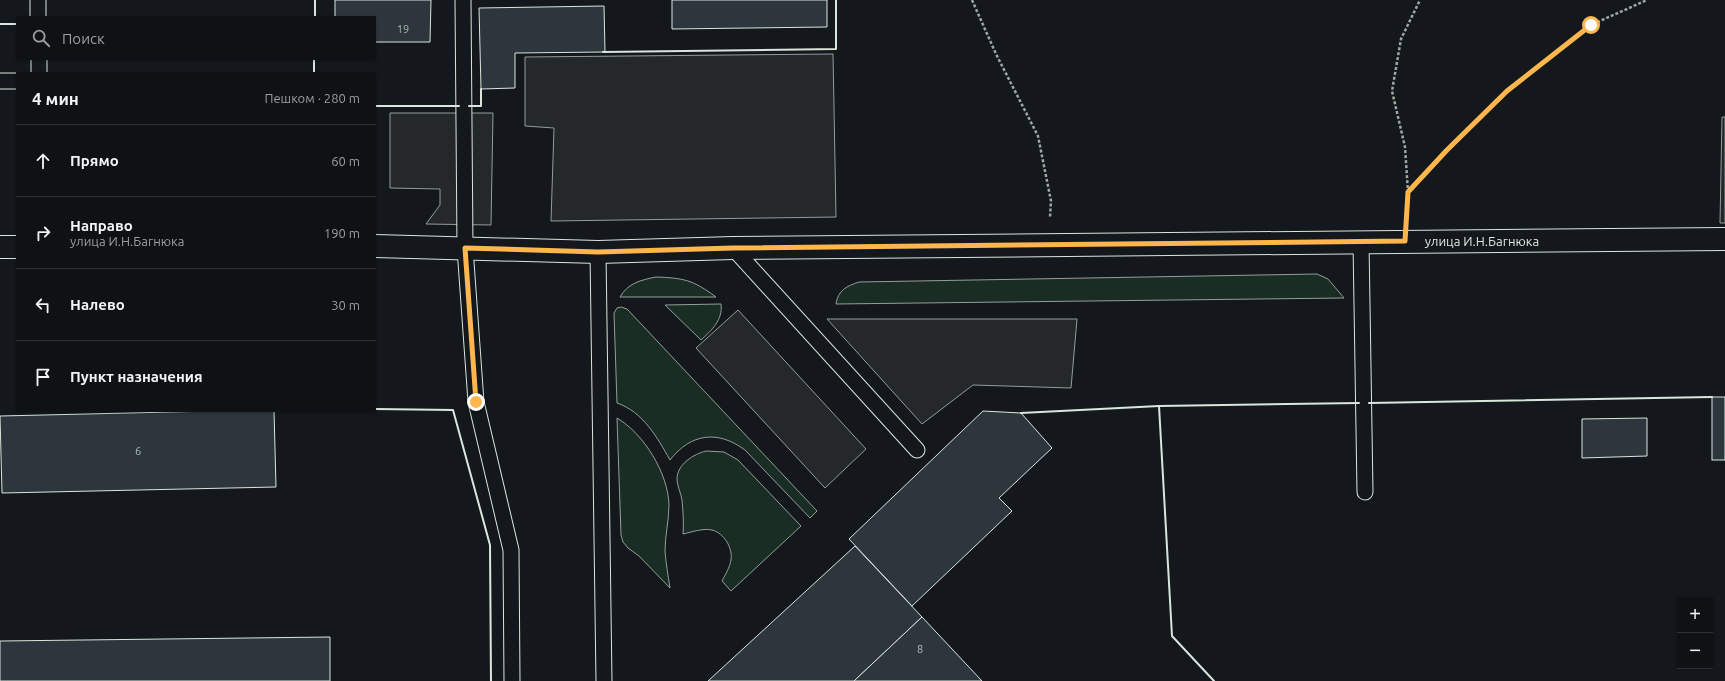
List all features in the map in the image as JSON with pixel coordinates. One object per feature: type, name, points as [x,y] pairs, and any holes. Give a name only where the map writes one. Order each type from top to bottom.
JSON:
[{"type":"street","name":"улица И.Н.Багнюка","points":[[376,246],[598,252],[733,248],[1725,239]]},
{"type":"street","points":[[0,247],[16,246]]},
{"type":"lane","points":[[38,0],[38,16]]},
{"type":"lane","points":[[463,0],[465,248],[476,402],[511,550],[512,681]]},
{"type":"lane","points":[[39,60],[39,72]]},
{"type":"lane","points":[[0,82],[16,81]]},
{"type":"lane","points":[[1361,242],[1365,492]]},
{"type":"lane","points":[[733,248],[917,450]]},
{"type":"lane","points":[[598,252],[604,681]]},
{"type":"path","points":[[972,0],[996,54],[1038,136],[1051,201],[1048,246]]},
{"type":"path","points":[[1405,241],[1408,192],[1405,147],[1392,91],[1401,38],[1420,0]]},
{"type":"path","points":[[1408,192],[1447,150],[1507,91],[1591,25],[1647,0]]},
{"type":"green space","points":[[1317,274],[1328,279],[1344,298],[836,304],[839,295],[844,289],[859,282]]},
{"type":"green space","points":[[656,277],[681,279],[694,283],[716,297],[620,297],[631,285]]},
{"type":"green space","points":[[721,304],[720,315],[716,324],[701,340],[665,305]]},
{"type":"green space","points":[[621,307],[627,309],[817,511],[810,518],[745,450],[735,444],[725,439],[705,437],[687,444],[670,460],[654,434],[642,419],[634,412],[617,403],[614,313],[617,308]]},
{"type":"green space","points":[[617,418],[627,425],[645,444],[653,456],[664,480],[668,493],[669,505],[665,551],[670,588],[623,542],[621,535]]},
{"type":"green space","points":[[706,451],[724,452],[738,460],[801,526],[731,591],[722,581],[731,560],[731,551],[724,538],[712,530],[698,530],[683,534],[682,500],[677,482],[678,474],[683,464],[687,460]]},
{"type":"shaded area","points":[[833,54],[836,217],[551,221],[554,128],[525,126],[525,57]]},
{"type":"shaded area","points":[[390,113],[493,113],[491,225],[426,224],[440,205],[440,189],[390,188]]},
{"type":"shaded area","points":[[1722,117],[1725,117],[1725,223],[1720,223]]},
{"type":"shaded area","points":[[738,310],[866,449],[825,488],[696,348]]},
{"type":"shaded area","points":[[827,319],[1077,319],[1071,388],[973,385],[922,424]]},
{"type":"building","points":[[335,0],[431,0],[430,42],[376,42],[376,16],[335,16]]},
{"type":"building","points":[[672,0],[827,0],[827,27],[672,29]]},
{"type":"building","points":[[604,6],[605,52],[515,53],[515,88],[481,89],[479,8]]},
{"type":"building","points":[[1712,397],[1725,397],[1725,460],[1712,460]]},
{"type":"building","points":[[983,411],[1021,413],[1052,448],[999,498],[1012,511],[912,606],[849,539]]},
{"type":"building","points":[[172,412],[274,412],[276,487],[2,493],[0,416]]},
{"type":"building","points":[[1647,418],[1647,456],[1582,458],[1582,419]]},
{"type":"building","points":[[855,546],[922,617],[854,681],[708,681]]},
{"type":"building","points":[[922,617],[982,681],[854,681]]},
{"type":"building","points":[[330,637],[330,681],[0,681],[0,641]]},
{"type":"wall","points":[[315,0],[315,16]]},
{"type":"wall","points":[[603,52],[836,49],[836,0]]},
{"type":"wall","points":[[0,24],[16,24]]},
{"type":"wall","points":[[314,60],[314,72]]},
{"type":"wall","points":[[469,106],[481,106],[481,89]]},
{"type":"wall","points":[[376,106],[459,106]]},
{"type":"wall","points":[[1369,403],[1712,397]]},
{"type":"wall","points":[[1021,413],[1159,406],[1359,403]]},
{"type":"wall","points":[[1159,406],[1172,636],[1214,681]]},
{"type":"wall","points":[[376,409],[453,410],[490,545],[491,681]]},
{"type":"route","points":[[476,402],[465,248],[598,252],[733,248],[1048,246],[1405,241],[1408,192],[1447,150],[1507,91],[1591,25]]}]
